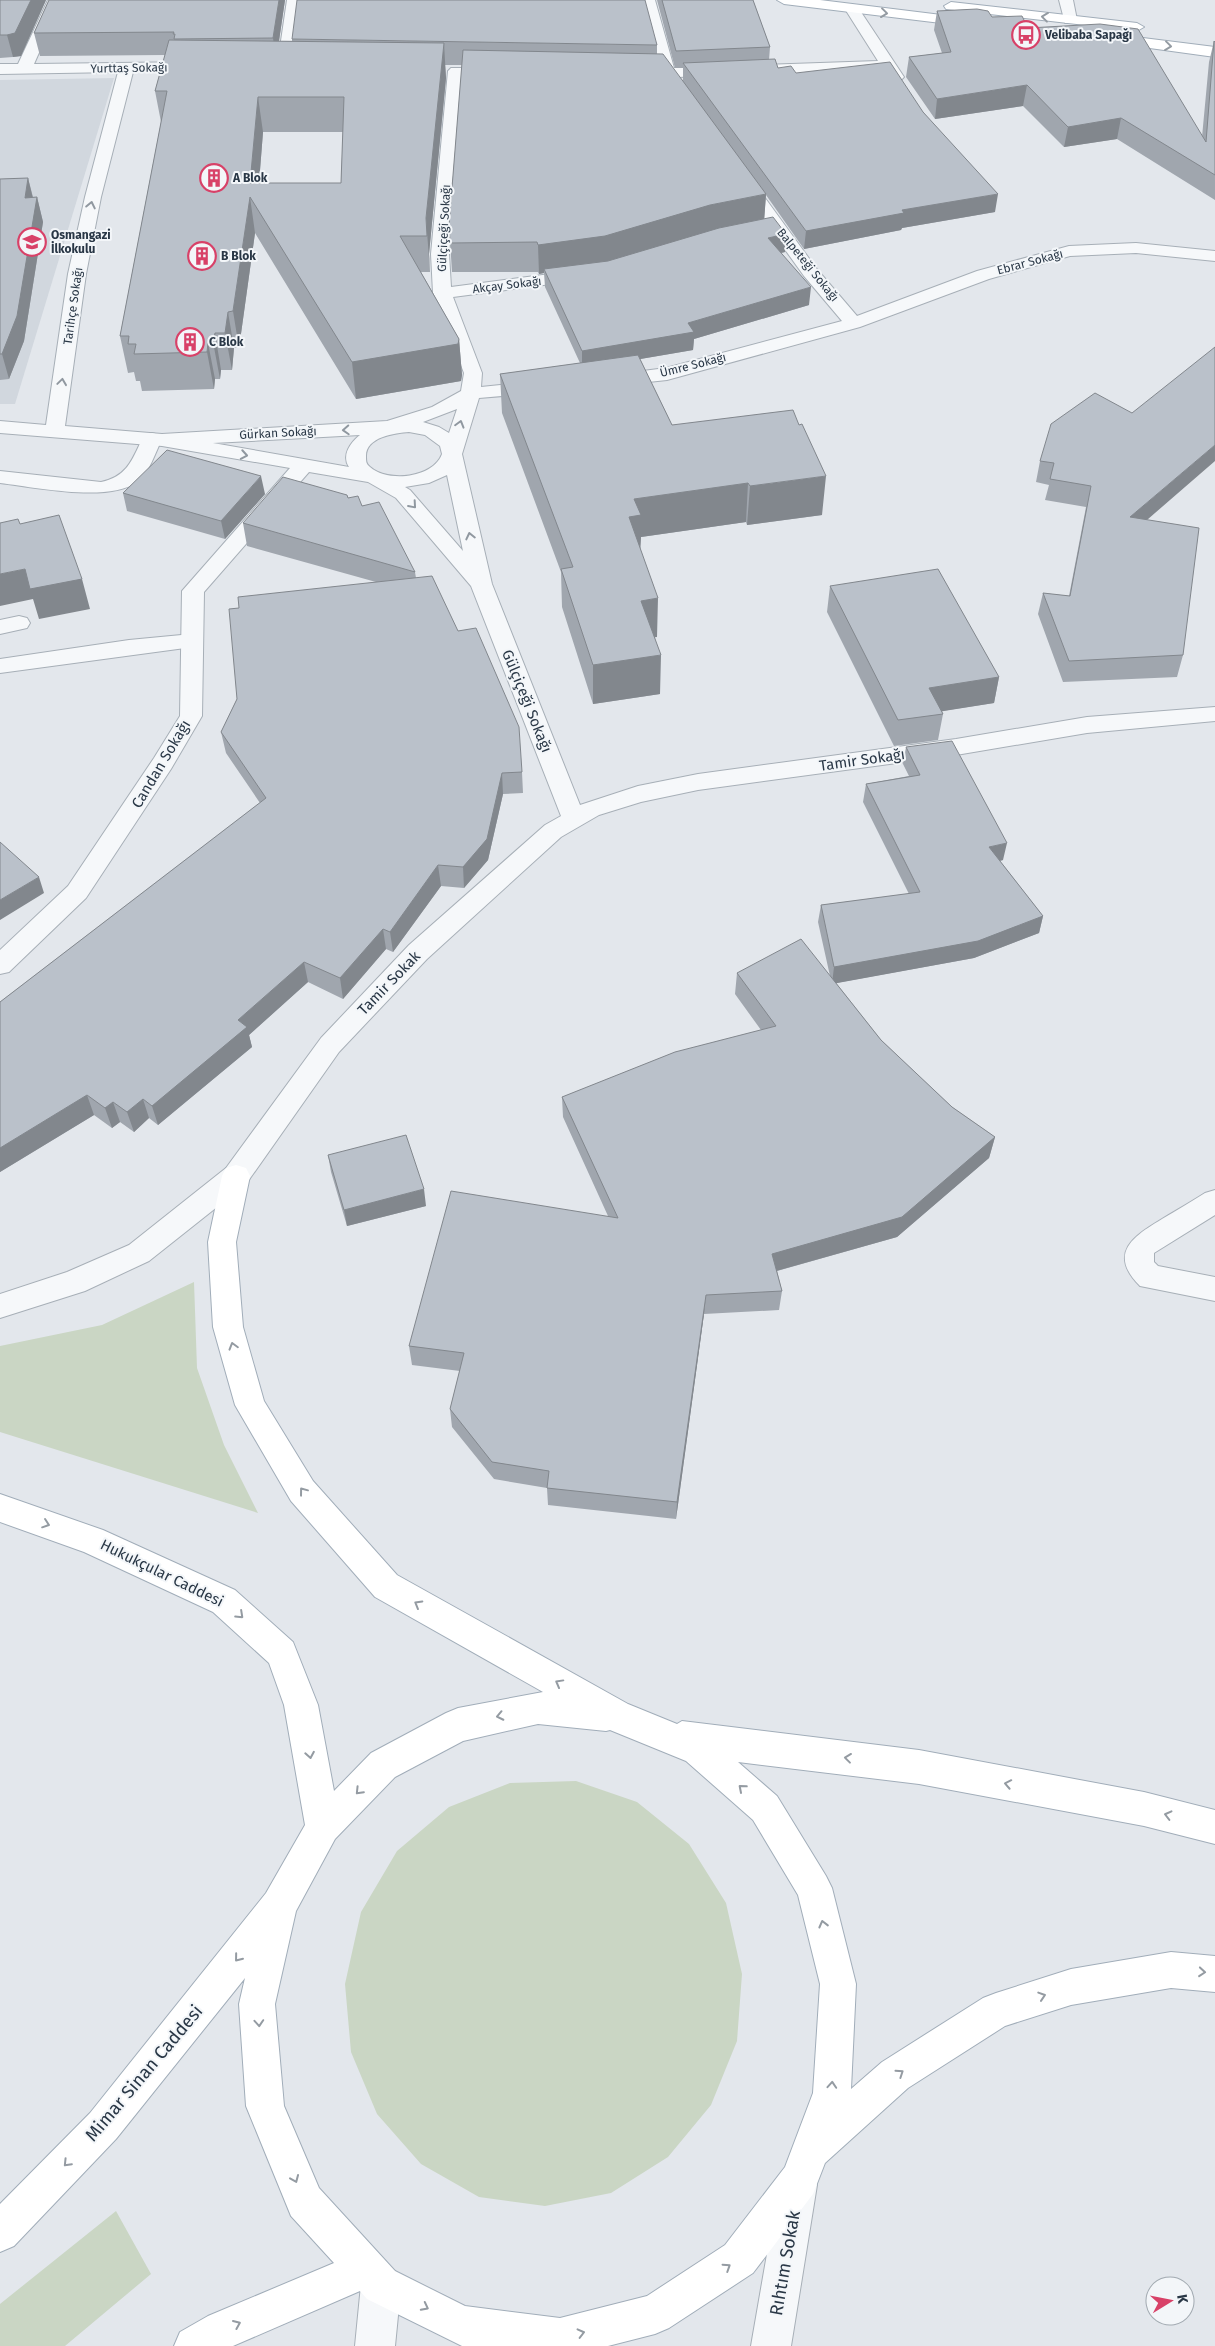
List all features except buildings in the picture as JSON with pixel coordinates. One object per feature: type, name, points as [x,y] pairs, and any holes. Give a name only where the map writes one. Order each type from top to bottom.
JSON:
[{"type":"main road","points":[[784,0],[1027,30]]},
{"type":"main road","points":[[905,0],[1070,30],[1166,31]]},
{"type":"main road","points":[[1095,37],[1215,52]]},
{"type":"main road","points":[[236,1176],[222,1242],[228,1327],[250,1405],[302,1491],[386,1586],[617,1716],[698,1749],[765,1808],[814,1888],[838,1984],[832,2094],[805,2165]]},
{"type":"main road","name":"Hukukçular Caddesi","points":[[0,1508],[92,1540],[224,1601],[281,1653],[301,1705],[323,1828]]},
{"type":"main road","points":[[617,1716],[538,1708],[458,1725],[383,1765],[323,1828],[279,1906],[257,2004],[265,2106],[305,2202],[374,2277],[462,2326],[560,2338],[655,2314],[739,2259],[805,2165],[895,2075],[996,2011],[1070,1987],[1134,1976],[1171,1970],[1215,1974]]},
{"type":"main road","points":[[666,1736],[919,1767],[1144,1809],[1215,1827]]},
{"type":"main road","name":"Mimar Sinan Caddesi","points":[[0,2232],[103,2126],[279,1906]]},
{"type":"main road","points":[[194,2346],[222,2330],[374,2277]]},
{"type":"street","points":[[24,69],[55,0]]},
{"type":"street","points":[[285,68],[294,0]]},
{"type":"street","points":[[648,0],[668,75],[685,99]]},
{"type":"street","points":[[1066,0],[1070,30]]},
{"type":"street","points":[[852,9],[903,87]]},
{"type":"street","points":[[630,74],[668,75],[888,65]]},
{"type":"street","name":"Tarihçe Sokağı","points":[[55,430],[79,264],[93,197],[127,67]]},
{"type":"street","name":"Yurttaş Sokağı","points":[[0,69],[216,67]]},
{"type":"street","points":[[265,67],[304,68]]},
{"type":"street","points":[[437,70],[476,71]]},
{"type":"street","name":"Gülçiçeği Sokağı","points":[[456,71],[440,254],[442,293],[473,373],[473,383],[452,454],[481,584],[574,819]]},
{"type":"street","name":"Balpeteği Sokağı","points":[[736,171],[810,272],[854,323]]},
{"type":"street","points":[[759,230],[777,226]]},
{"type":"street","name":"Ebrar Sokağı","points":[[854,323],[983,275],[1069,252],[1136,248],[1215,256]]},
{"type":"street","name":"Akçay Sokağı","points":[[442,293],[597,273]]},
{"type":"street","name":"Ümre Sokağı","points":[[597,381],[666,374],[854,323]]},
{"type":"street","points":[[394,427],[423,428],[435,432],[450,445],[452,454],[449,462],[442,470],[431,476],[402,482],[374,477],[363,471],[356,463],[359,445],[374,434],[441,410],[469,395],[558,385]]},
{"type":"street","name":"Gürkan Sokağı","points":[[0,427],[157,439],[374,477]]},
{"type":"street","name":"Gürkan Sokağı","points":[[157,439],[394,427]]},
{"type":"street","points":[[0,477],[102,488],[112,487],[123,483],[135,475],[157,439]]},
{"type":"street","name":"Candan Sokağı","points":[[0,965],[77,892],[164,763],[191,716],[193,591],[304,465]]},
{"type":"street","name":"Gülçiçeği Sokağı","points":[[374,477],[403,494],[481,584]]},
{"type":"street","points":[[0,666],[129,647],[192,641]]},
{"type":"street","name":"Tamir Sokağı","points":[[574,819],[591,809],[638,794],[698,782],[956,748],[1087,725],[1215,714]]},
{"type":"street","name":"Tamir Sokak","points":[[0,1306],[75,1282],[139,1253],[236,1176],[330,1045],[425,946],[553,831],[574,819]]},
{"type":"street","points":[[1215,1200],[1144,1245],[1139,1252],[1139,1262],[1142,1270],[1150,1276],[1215,1289]]},
{"type":"street","name":"Rıhtım Sokak","points":[[770,2346],[805,2165]]},
{"type":"street","points":[[374,2277],[375,2346]]},
{"type":"shaded area","name":"Osmangazi İlkokulu","points":[[114,78],[15,404],[0,404],[0,80]]},
{"type":"green space","points":[[194,1282],[197,1368],[224,1445],[258,1513],[0,1432],[0,1346],[102,1325]]},
{"type":"green space","points":[[576,1781],[637,1802],[689,1844],[726,1903],[742,1974],[737,2041],[711,2105],[668,2157],[611,2193],[545,2206],[479,2197],[421,2164],[377,2114],[351,2052],[345,1984],[361,1912],[397,1851],[449,1807],[510,1783]]},
{"type":"green space","points":[[116,2211],[151,2274],[65,2346],[0,2346],[0,2304]]},
{"type":"place","name":"Velibaba Sapağı","points":[[1026,35]]},
{"type":"place","name":"A Blok","points":[[214,178]]},
{"type":"place","name":"Osmangazi İlkokulu","points":[[32,242]]},
{"type":"place","name":"B Blok","points":[[202,256]]},
{"type":"place","name":"C Blok","points":[[190,342]]}]
